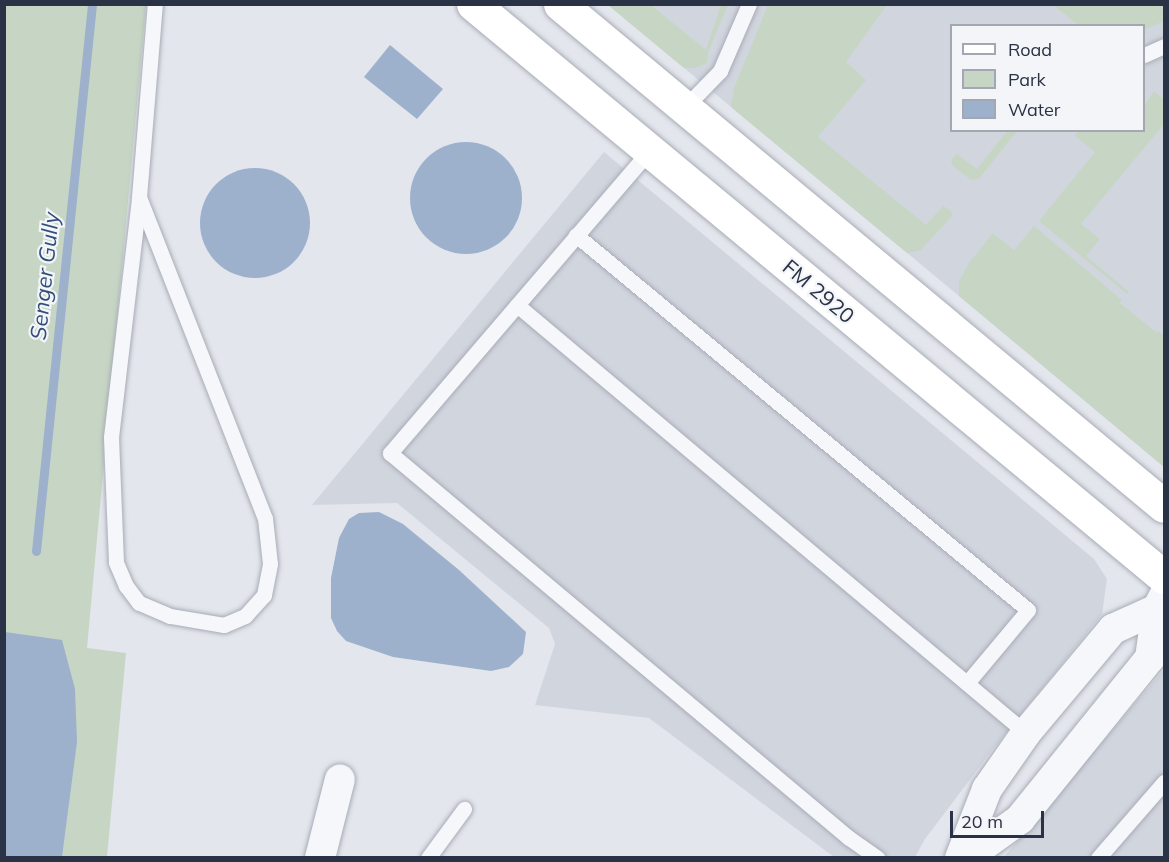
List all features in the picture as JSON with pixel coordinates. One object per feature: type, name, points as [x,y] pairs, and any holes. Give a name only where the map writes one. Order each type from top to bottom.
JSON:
[{"type":"main road","name":"FM 2920","points":[[473,4],[1164,577]]},
{"type":"main road","points":[[560,4],[1164,506]]},
{"type":"street","points":[[960,858],[987,789],[1026,733],[1113,629],[1161,603]]},
{"type":"street","points":[[966,858],[1020,819],[1150,658],[1161,603]]},
{"type":"street","points":[[320,858],[340,779]]},
{"type":"lane","points":[[139,197],[265,518],[270,564],[264,596],[245,616],[224,625],[170,616],[139,603],[126,586],[116,562],[111,437],[139,197],[155,4]]},
{"type":"lane","points":[[684,108],[720,71],[749,4]]},
{"type":"lane","points":[[1145,54],[1164,46]]},
{"type":"lane","points":[[649,151],[390,453],[831,822],[878,858]]},
{"type":"lane","points":[[576,235],[1028,610],[967,683]]},
{"type":"lane","points":[[517,304],[1026,733]]},
{"type":"lane","points":[[1098,858],[1164,782]]},
{"type":"lane","points":[[428,858],[464,810]]},
{"type":"shaded area","points":[[608,5],[1164,5],[1164,467],[959,296]]},
{"type":"shaded area","points":[[604,152],[1094,559],[1107,579],[1102,614],[993,749],[925,839],[915,857],[834,857],[649,718],[535,705],[555,644],[549,628],[397,503],[312,505]]},
{"type":"shaded area","points":[[1163,671],[1164,857],[1003,858]]},
{"type":"green space","points":[[5,5],[146,5],[87,648],[126,653],[107,857],[5,858]]},
{"type":"green space","points":[[608,5],[651,5],[706,50],[721,5],[728,5],[708,52],[707,63],[695,68],[684,68]]},
{"type":"green space","points":[[768,5],[887,5],[846,62],[866,80],[818,137],[926,225],[943,206],[951,211],[952,216],[921,250],[907,253],[731,107],[734,88]]},
{"type":"green space","points":[[1053,5],[1164,5],[1164,21],[1145,30],[1145,24],[1077,24]]},
{"type":"green space","points":[[1154,91],[1164,100],[1164,124],[1081,224],[1100,239],[1086,256],[1129,292],[1127,294],[1039,221],[1095,152],[1075,136],[1077,132],[1145,132],[1145,104]]},
{"type":"green space","points":[[1006,132],[1016,132],[979,179],[971,180],[953,166],[951,160],[957,154],[977,169]]},
{"type":"green space","points":[[1034,226],[1122,300],[1120,303],[1157,333],[1159,331],[1164,336],[1164,467],[959,296],[959,282],[968,264],[993,233],[1014,250]]},
{"type":"water","points":[[390,45],[443,89],[417,119],[364,77]]},
{"type":"water","points":[[466,142],[487,146],[506,158],[518,177],[522,198],[518,219],[506,238],[487,250],[466,254],[445,250],[426,238],[414,219],[410,198],[414,177],[426,158],[445,146]]},
{"type":"water","points":[[255,168],[276,172],[294,184],[306,202],[310,223],[306,244],[294,262],[276,274],[255,278],[234,274],[216,262],[204,244],[200,223],[204,202],[216,184],[234,172]]},
{"type":"water","points":[[379,512],[403,524],[459,570],[526,632],[523,654],[509,667],[491,671],[393,657],[346,641],[337,631],[331,618],[331,578],[339,538],[349,519],[359,513]]},
{"type":"water","points":[[5,632],[62,640],[75,689],[77,742],[62,857],[5,857]]},
{"type":"waterway","name":"Senger Gully","points":[[36,551],[92,4]]}]
